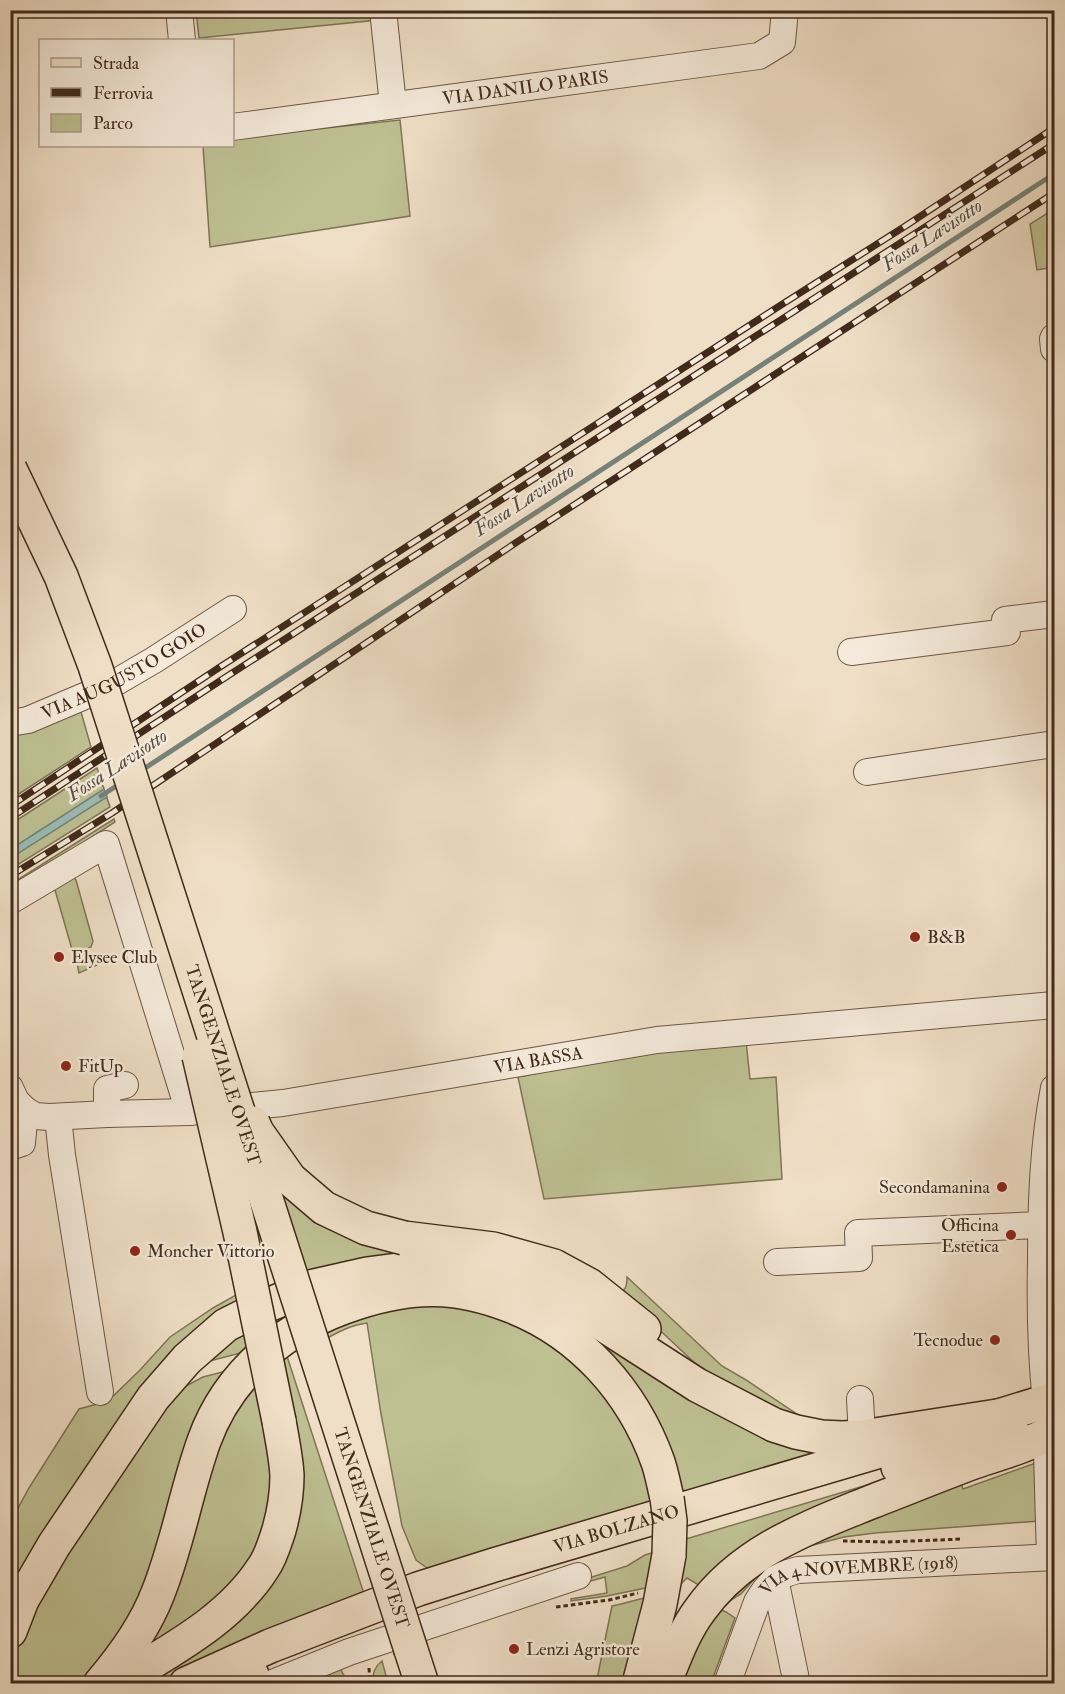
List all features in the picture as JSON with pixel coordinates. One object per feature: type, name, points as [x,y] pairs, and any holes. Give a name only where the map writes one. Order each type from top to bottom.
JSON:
[{"type":"main road","name":"TANGENZIALE OVEST","points":[[10,469],[61,576],[95,666],[205,1041]]},
{"type":"main road","name":"TANGENZIALE OVEST","points":[[10,507],[43,581],[77,674],[205,1041],[412,1671]]},
{"type":"main road","points":[[205,1041],[257,1132],[290,1179],[324,1208],[366,1228],[404,1238],[493,1249],[554,1266],[589,1285],[635,1321],[664,1347],[697,1385]]},
{"type":"main road","points":[[116,1683],[198,1632],[225,1612],[248,1588],[264,1566],[275,1543],[285,1510],[287,1476],[279,1420],[240,1232],[205,1041]]},
{"type":"main road","points":[[10,1631],[22,1600],[54,1545],[153,1398],[187,1359],[226,1325],[256,1310],[314,1286],[367,1274],[405,1269],[441,1268],[514,1280],[565,1300],[697,1385],[774,1425],[796,1432],[821,1437],[862,1437],[1004,1415]]},
{"type":"main road","points":[[291,1334],[314,1286]]},
{"type":"main road","points":[[100,1683],[117,1664],[141,1629],[158,1594],[205,1438],[232,1387],[266,1350],[331,1311],[383,1294],[434,1288],[475,1294],[520,1310],[558,1330],[588,1353],[609,1375],[627,1401],[652,1446],[667,1497],[670,1521],[669,1555],[660,1604],[639,1683]]},
{"type":"main road","name":"VIA BOLZANO","points":[[186,1683],[270,1646],[418,1589],[505,1562],[1004,1415],[1050,1415]]},
{"type":"main road","points":[[664,1683],[682,1641],[700,1610],[725,1581],[745,1563],[775,1543],[807,1527],[1042,1438],[1050,1415]]},
{"type":"main road","name":"VIA BOLZANO","points":[[257,1677],[419,1609],[1050,1415]]},
{"type":"street","points":[[180,10],[182,39]]},
{"type":"street","points":[[383,10],[393,105]]},
{"type":"street","name":"VIA DANILO PARIS","points":[[234,127],[759,56],[782,42],[785,10]]},
{"type":"street","points":[[1054,337],[1054,349]]},
{"type":"street","name":"VIA AUGUSTO GOIO","points":[[10,723],[28,720],[114,684],[233,609]]},
{"type":"street","points":[[851,652],[1007,632],[1005,620],[1054,614]]},
{"type":"street","points":[[867,772],[1054,744]]},
{"type":"street","points":[[10,901],[106,844],[189,1112]]},
{"type":"street","name":"VIA BASSA","points":[[25,1110],[35,1116],[58,1116],[189,1112],[283,1103],[657,1041],[1054,1005]]},
{"type":"street","points":[[107,1114],[107,1089],[125,1085]]},
{"type":"street","points":[[10,1088],[16,1101],[25,1110],[22,1143],[10,1147]]},
{"type":"street","points":[[1052,1557],[1050,1415],[1040,1295],[1046,1141],[1054,1088]]},
{"type":"street","points":[[58,1116],[62,1155],[100,1392]]},
{"type":"street","points":[[777,1262],[859,1258],[858,1233],[1041,1224]]},
{"type":"street","points":[[860,1399],[862,1437]]},
{"type":"street","name":"VIA 4 NOVEMBRE (1918)","points":[[728,1683],[757,1602],[764,1589],[786,1573],[798,1570],[1052,1557]]},
{"type":"street","points":[[257,1677],[325,1662],[578,1576]]},
{"type":"street","points":[[775,1579],[797,1683]]},
{"type":"path","points":[[842,1541],[887,1542]]},
{"type":"green space","points":[[196,11],[377,11],[378,20],[199,38]]},
{"type":"green space","points":[[400,120],[410,216],[210,247],[203,147],[234,147],[234,138]]},
{"type":"green space","points":[[1054,209],[1054,267],[1037,270],[1030,224]]},
{"type":"green space","points":[[79,705],[91,747],[11,799],[11,730]]},
{"type":"green space","points":[[97,768],[110,807],[11,869],[11,824]]},
{"type":"green space","points":[[114,819],[115,822],[11,890],[11,884]]},
{"type":"green space","points":[[73,876],[93,941],[91,947],[73,953],[53,883]]},
{"type":"green space","points":[[94,957],[98,959],[97,965],[79,973],[77,963]]},
{"type":"green space","points":[[746,1041],[750,1079],[776,1077],[782,1179],[544,1199],[518,1077],[659,1049]]},
{"type":"green space","points":[[276,1178],[434,1252],[304,1281]]},
{"type":"green space","points":[[415,1277],[452,1277],[474,1280],[544,1302],[588,1324],[734,1419],[773,1434],[840,1448],[844,1451],[677,1500],[658,1435],[649,1414],[629,1383],[604,1355],[576,1332],[544,1312],[510,1298],[474,1288],[438,1284],[401,1285],[378,1289],[314,1311],[312,1307],[323,1293],[371,1282]]},
{"type":"green space","points":[[627,1277],[722,1366],[800,1416],[817,1423],[816,1428],[712,1379],[651,1322],[616,1295],[625,1289]]},
{"type":"green space","points":[[243,1291],[230,1317],[11,1610],[11,1521],[79,1409],[108,1401],[170,1337]]},
{"type":"green space","points":[[431,1301],[524,1320],[619,1401],[659,1506],[434,1573],[416,1560],[402,1526],[367,1323],[350,1327],[324,1340],[320,1328],[337,1319]]},
{"type":"green space","points":[[250,1324],[256,1349],[198,1364]]},
{"type":"green space","points":[[285,1350],[365,1597],[165,1683],[130,1684],[268,1573],[276,1357]]},
{"type":"green space","points":[[246,1366],[152,1588],[89,1683],[11,1684],[11,1657],[28,1606],[164,1400],[203,1377]]},
{"type":"green space","points":[[260,1372],[280,1489],[246,1579],[126,1668],[222,1427]]},
{"type":"green space","points":[[951,1460],[707,1590],[687,1578],[682,1583],[674,1582],[679,1541]]},
{"type":"green space","points":[[1041,1461],[1040,1521],[875,1533],[844,1537],[790,1551],[959,1478],[963,1489]]},
{"type":"green space","points":[[661,1550],[655,1586],[571,1601],[571,1599],[607,1593],[605,1577],[580,1584],[579,1581],[627,1566],[645,1555]]},
{"type":"green space","points":[[790,1551],[758,1575],[741,1594],[731,1600],[724,1598],[760,1564]]},
{"type":"green space","points":[[653,1596],[631,1683],[596,1684],[612,1606]]},
{"type":"green space","points":[[716,1608],[735,1618],[711,1683],[676,1684]]},
{"type":"green space","points":[[382,1661],[388,1683],[373,1683],[374,1671]]},
{"type":"green space","points":[[337,1668],[341,1670],[348,1683],[288,1684]]},
{"type":"water","points":[[104,789],[107,797],[11,858],[11,849]]},
{"type":"waterway","name":"Fossa Lavisotto","points":[[139,772],[1054,174]]},
{"type":"waterway","name":"Fossa Lavisotto","points":[[101,796],[121,783]]},
{"type":"railway","points":[[10,806],[220,667],[1054,128]]},
{"type":"railway","points":[[10,818],[1054,144]]},
{"type":"railway","points":[[10,876],[112,813],[517,542],[1054,193]]},
{"type":"place","name":"B&B","points":[[915,937]]},
{"type":"place","name":"Elysee Club","points":[[59,957]]},
{"type":"place","name":"FitUp","points":[[66,1066]]},
{"type":"place","name":"Secondamanina","points":[[1002,1187]]},
{"type":"place","name":"Officina Estetica","points":[[1011,1235]]},
{"type":"place","name":"Moncher Vittorio","points":[[135,1251]]},
{"type":"place","name":"Tecnodue","points":[[995,1340]]},
{"type":"place","name":"Lenzi Agristore","points":[[514,1649]]}]
